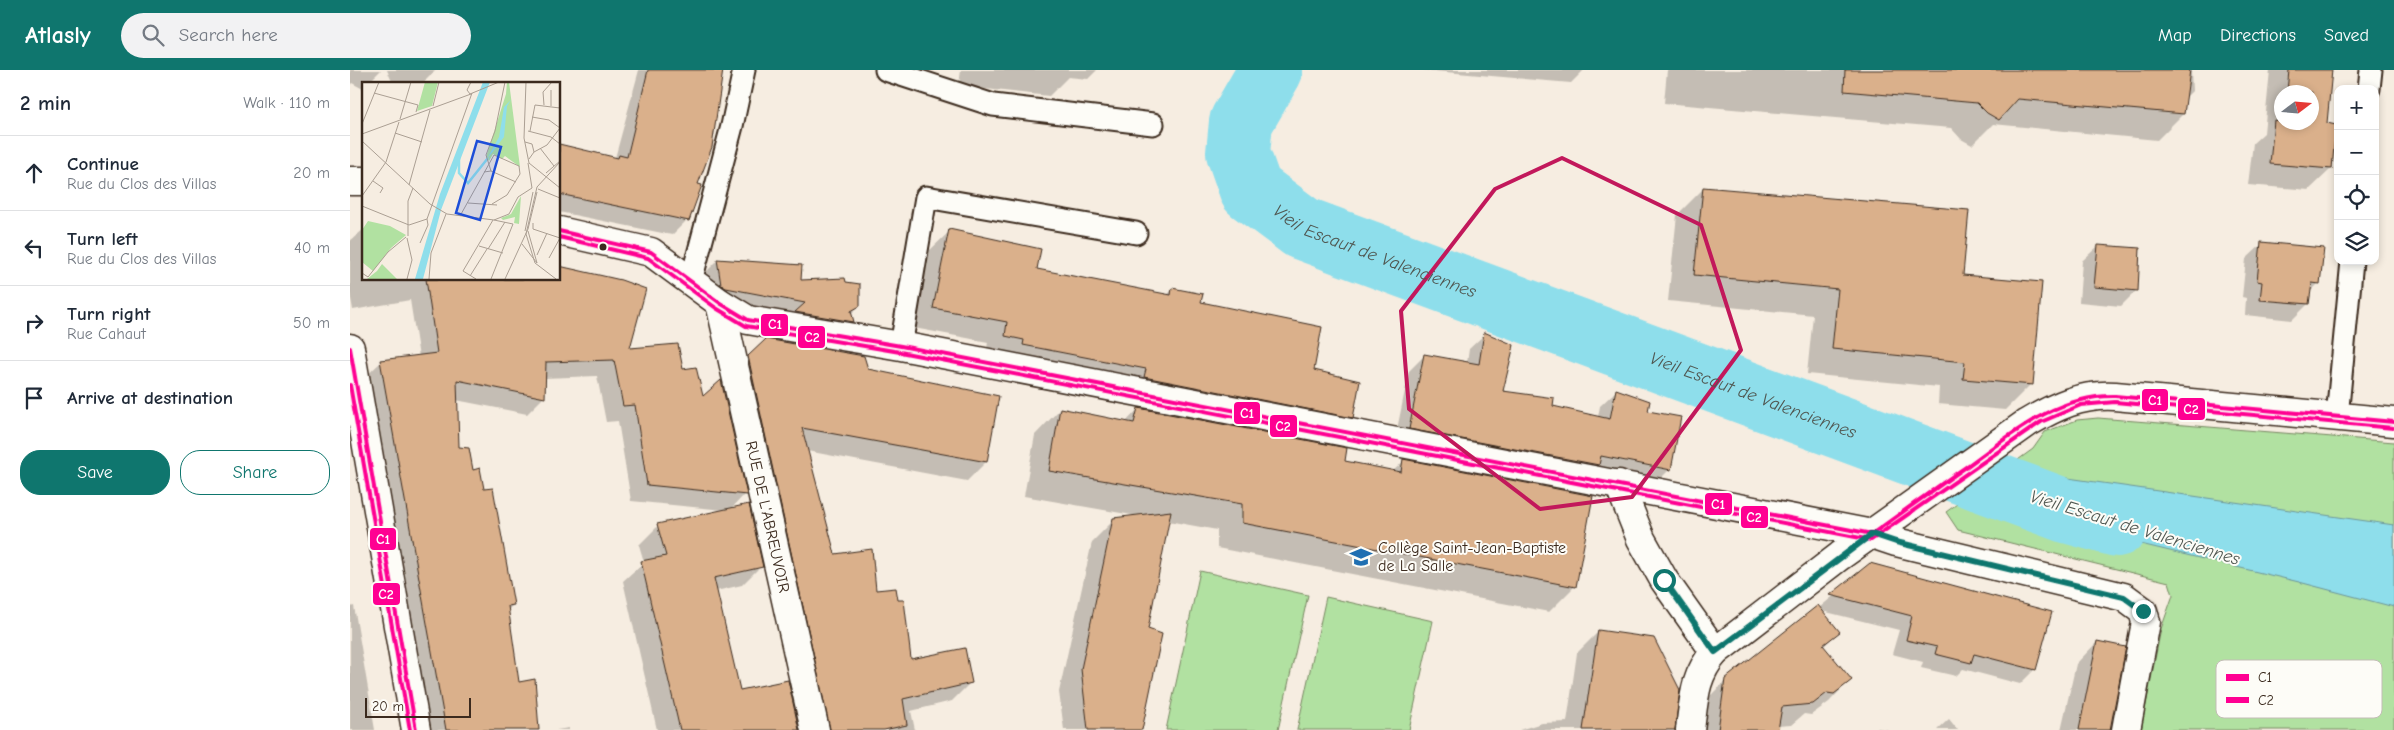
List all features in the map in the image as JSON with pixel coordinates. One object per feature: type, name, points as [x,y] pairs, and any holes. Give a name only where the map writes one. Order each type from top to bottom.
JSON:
[{"type":"street","points":[[560,231],[651,252],[720,303],[748,320],[901,346],[1872,534],[1896,542],[2124,597],[2135,603],[2143,611],[2146,622],[2126,730]]},
{"type":"street","name":"RUE DE L'ABREUVOIR","points":[[720,303],[815,730]]},
{"type":"street","points":[[350,348],[416,730]]},
{"type":"street","points":[[1690,730],[1700,674],[1703,666],[1715,652],[1872,534],[2028,423],[2066,402],[2096,395],[2394,422]]},
{"type":"street","points":[[1619,484],[1640,539],[1664,580],[1715,652]]},
{"type":"lane","points":[[691,281],[732,126],[744,70]]},
{"type":"lane","points":[[886,70],[993,105],[1153,124]]},
{"type":"lane","points":[[2370,85],[2371,70]]},
{"type":"lane","points":[[901,346],[926,197],[1136,233]]},
{"type":"lane","points":[[2337,417],[2352,265]]},
{"type":"highlighted area","points":[[1562,158],[1701,225],[1741,350],[1632,497],[1540,509],[1409,409],[1401,311],[1495,189]]},
{"type":"green space","points":[[2098,418],[2394,442],[2394,730],[2141,730],[2161,629],[2173,595],[2169,582],[1958,530],[1946,512],[2033,449],[2045,432],[2077,420]]},
{"type":"green space","points":[[1200,571],[1308,595],[1278,730],[1166,730]]},
{"type":"green space","points":[[1326,597],[1433,621],[1409,730],[1297,730]]},
{"type":"water","points":[[2006,469],[2028,481],[2054,476],[2394,525],[2394,607],[2299,582],[2074,528],[2024,491],[1995,476]]},
{"type":"building","points":[[648,70],[723,70],[712,147],[698,184],[702,185],[689,221],[560,194],[560,144],[618,158],[619,155],[627,157]]},
{"type":"building","points":[[1845,70],[2190,70],[2184,114],[2018,99],[1999,120],[1987,113],[1977,103],[1844,91]]},
{"type":"building","points":[[2289,70],[2332,70],[2327,123],[2334,125],[2332,169],[2270,164],[2274,120],[2274,130],[2319,130],[2319,85],[2288,85]]},
{"type":"building","points":[[1703,187],[1969,210],[1963,275],[2042,282],[2033,385],[1963,379],[1965,362],[1832,349],[1838,289],[1694,275]]},
{"type":"building","points":[[949,229],[1041,249],[1037,269],[1171,295],[1172,288],[1203,294],[1201,302],[1322,327],[1314,370],[1360,381],[1353,418],[1144,377],[1146,369],[1023,345],[1024,340],[1005,336],[1007,322],[933,308]]},
{"type":"building","points":[[2261,242],[2324,248],[2320,284],[2312,283],[2309,304],[2260,300],[2262,282],[2257,281]]},
{"type":"building","points":[[2098,245],[2140,248],[2138,291],[2094,287]]},
{"type":"building","points":[[717,259],[802,265],[801,280],[845,278],[846,282],[860,284],[860,306],[851,311],[854,322],[795,312],[805,303],[726,288],[721,285]]},
{"type":"building","points":[[560,266],[621,280],[646,289],[630,348],[678,344],[683,369],[696,367],[703,396],[721,380],[747,495],[647,485],[635,405],[623,406],[614,360],[546,362],[545,398],[457,380],[459,447],[469,448],[473,470],[480,468],[484,489],[493,488],[514,605],[508,606],[519,682],[535,679],[539,730],[446,730],[380,360],[437,353],[426,280],[560,280]]},
{"type":"building","points":[[1484,332],[1514,345],[1503,391],[1554,398],[1553,406],[1610,419],[1616,389],[1650,401],[1648,411],[1681,417],[1671,470],[1601,456],[1599,465],[1409,429],[1424,354],[1479,364]]},
{"type":"building","points":[[766,339],[864,356],[868,369],[999,396],[987,462],[802,428],[835,554],[872,549],[876,590],[896,588],[898,600],[904,600],[911,659],[965,648],[972,683],[903,699],[907,725],[884,730],[830,730],[748,356]]},
{"type":"building","points":[[1060,408],[1134,423],[1138,408],[1347,448],[1345,461],[1401,472],[1403,459],[1593,496],[1576,587],[1242,523],[1242,504],[1049,471]]},
{"type":"building","points":[[749,504],[763,567],[714,578],[740,690],[788,680],[799,730],[680,730],[641,561],[666,556],[657,524]]},
{"type":"building","points":[[1171,511],[1148,629],[1162,634],[1142,730],[1088,730],[1081,669],[1113,518]]},
{"type":"building","points":[[1870,563],[2052,612],[2036,670],[1974,654],[1971,663],[1935,654],[1937,647],[1906,640],[1912,616],[1830,595]]},
{"type":"building","points":[[1818,605],[1840,632],[1823,645],[1852,680],[1834,694],[1827,693],[1813,704],[1782,707],[1778,730],[1718,730],[1725,679]]},
{"type":"building","points":[[1598,630],[1654,638],[1680,690],[1675,730],[1583,730]]},
{"type":"building","points":[[2097,641],[2126,647],[2110,730],[2079,730]]},
{"type":"waterway","name":"Vieil Escaut de Valenciennes","points":[[1271,70],[1241,122],[1238,153],[1251,190],[1302,228],[2066,511],[2117,525]]},
{"type":"transit line","name":"C1","points":[[560,231],[651,252],[720,303],[748,320],[901,346],[1872,534],[2018,430],[2054,409],[2094,397],[2115,396],[2394,422]]},
{"type":"transit line","name":"C2","points":[[560,237],[648,258],[716,308],[746,326],[900,352],[1871,540],[2041,422],[2081,405],[2115,402],[2393,428]]},
{"type":"transit line","name":"C1","points":[[350,348],[416,730]]},
{"type":"transit line","name":"C2","points":[[350,385],[410,730]]},
{"type":"place","name":"Collège Saint-Jean-Baptiste de La Salle","points":[[1361,557]]},
{"type":"route","points":[[1664,580],[1715,652],[1840,556],[1872,534],[1896,542],[2124,597],[2135,603],[2143,611]]}]
